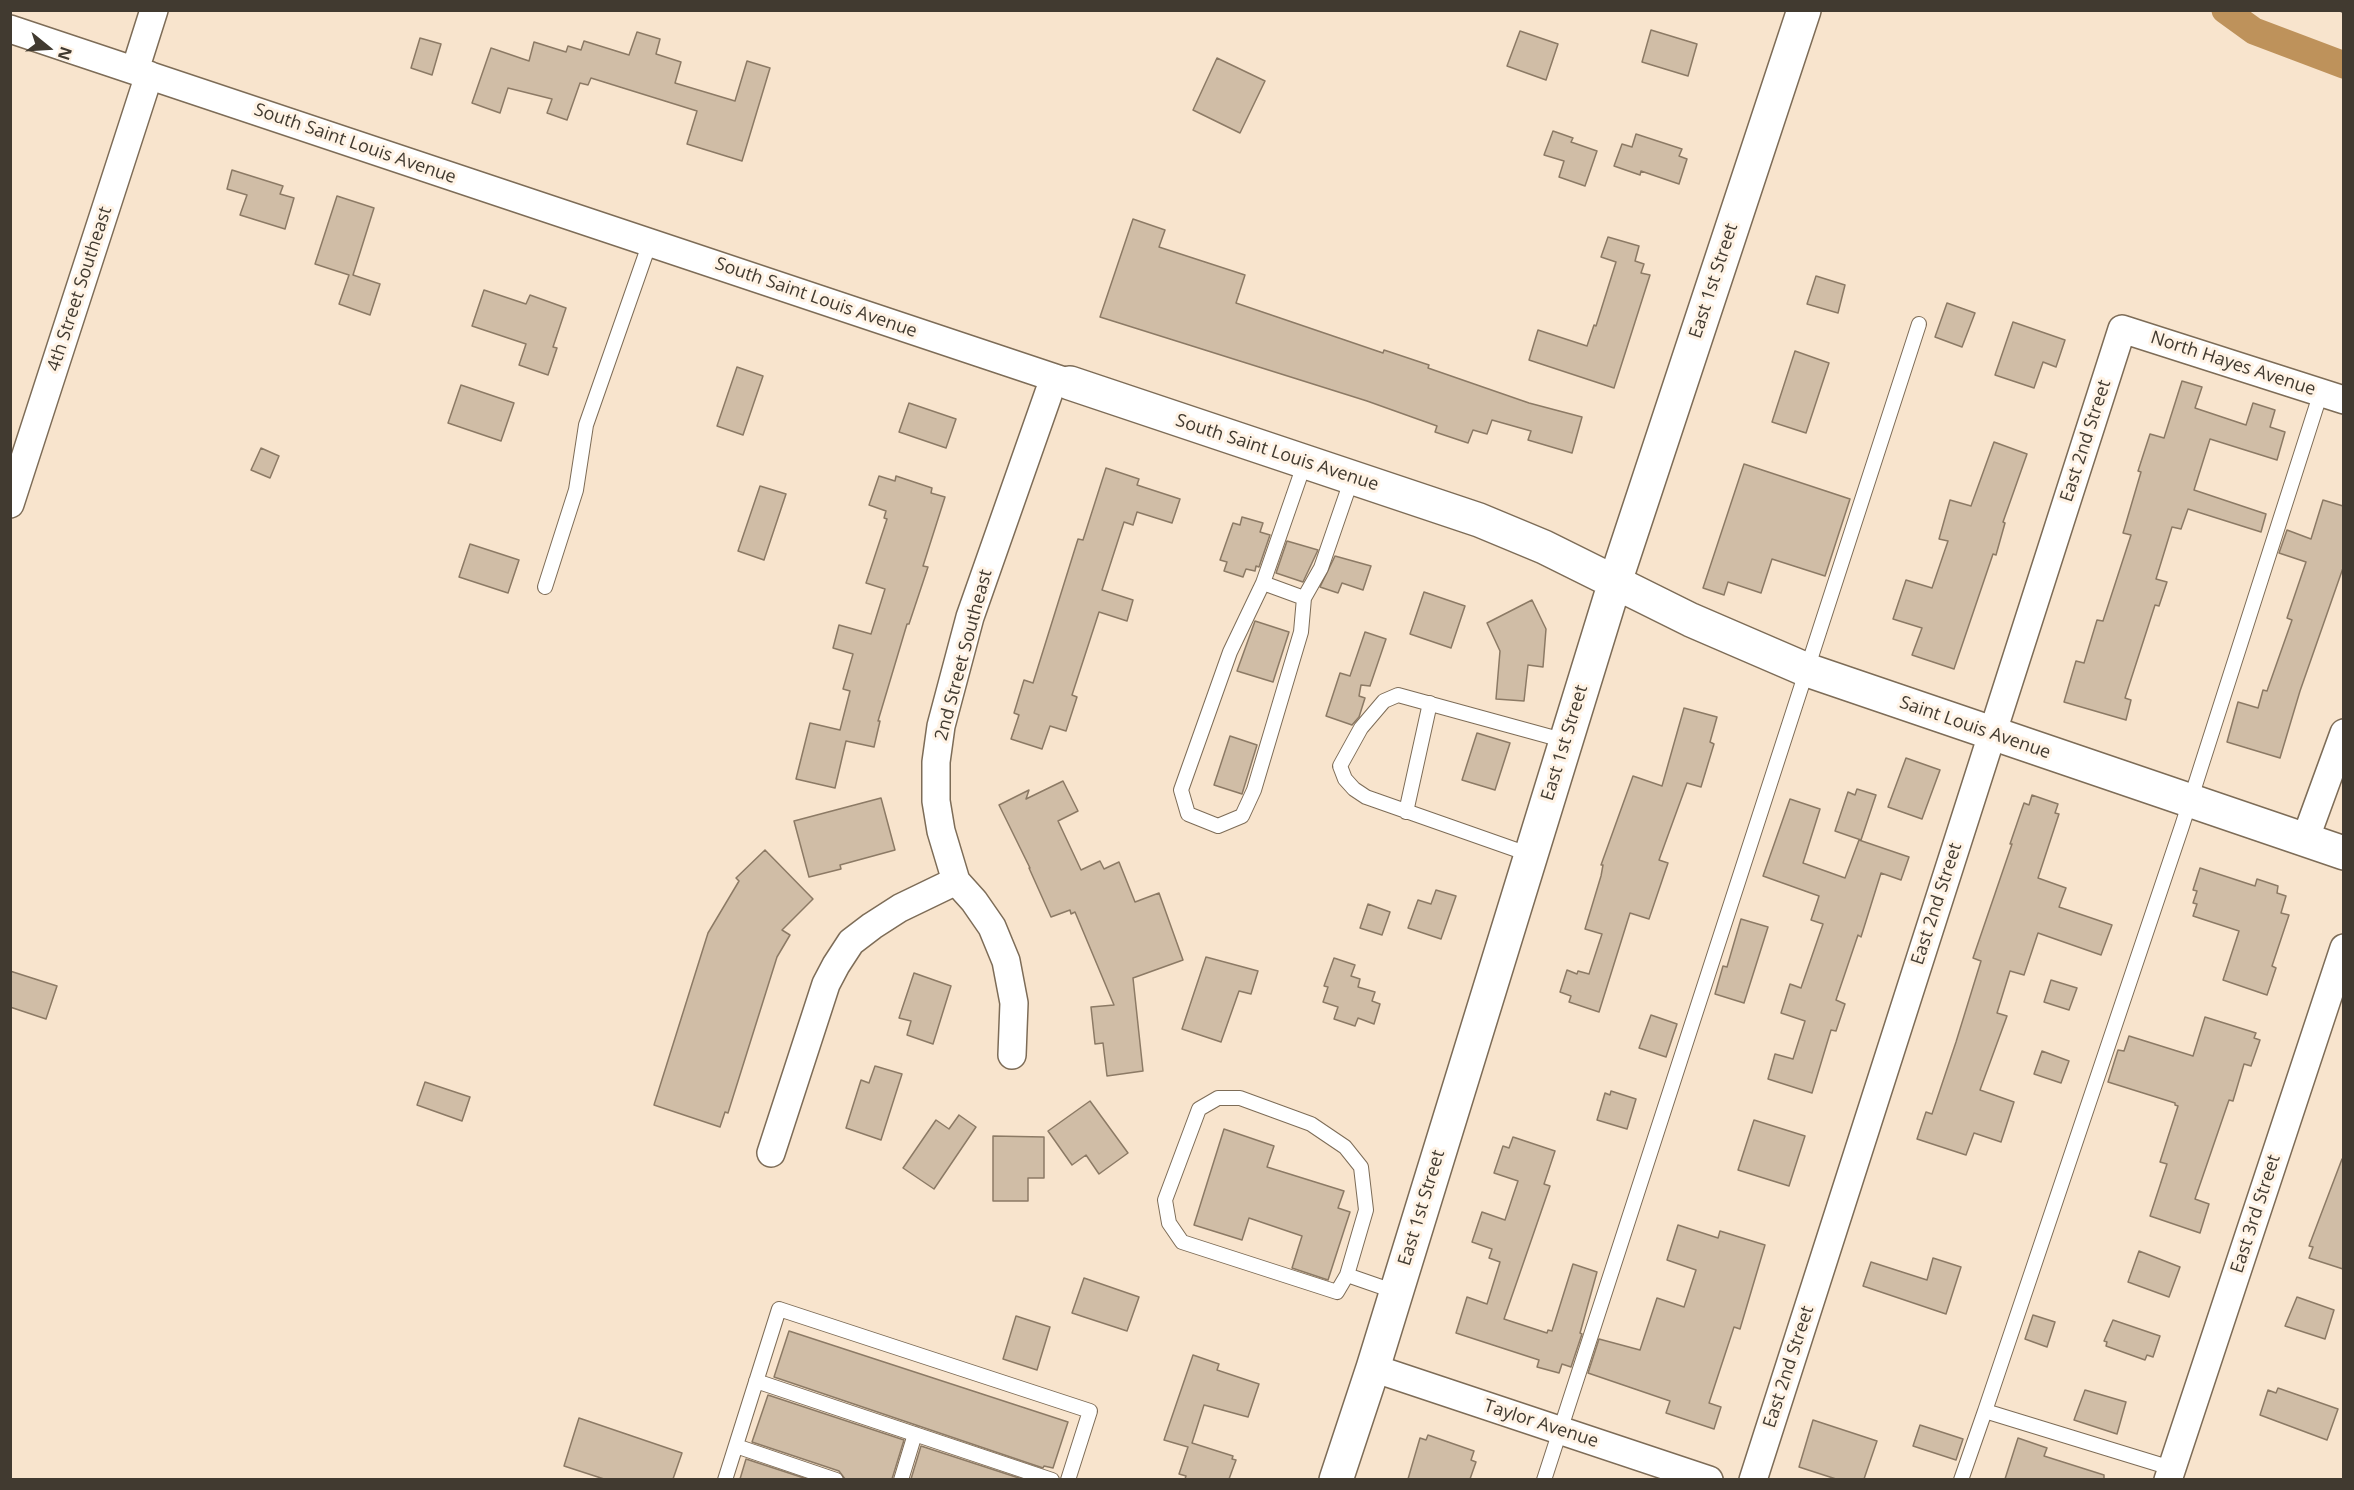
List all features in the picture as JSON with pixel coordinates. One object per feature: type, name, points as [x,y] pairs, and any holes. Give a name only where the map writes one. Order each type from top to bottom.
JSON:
[{"type":"main road","name":"East 1st Street","points":[[1336,1479],[1373,1368],[1615,582],[1804,10]]},
{"type":"main road","name":"South Saint Louis Avenue","points":[[1062,381],[1479,520],[1544,547],[1615,582]]},
{"type":"main road","name":"Saint Louis Avenue","points":[[1615,582],[1691,620],[1807,670],[2343,853]]},
{"type":"street","name":"4th Street Southeast","points":[[10,504],[142,73],[154,10]]},
{"type":"street","name":"South Saint Louis Avenue","points":[[10,29],[1062,381]]},
{"type":"street","name":"North Hayes Avenue","points":[[2122,329],[2332,396]]},
{"type":"street","name":"East 2nd Street","points":[[1753,1479],[2122,329]]},
{"type":"street","name":"2nd Street Southeast","points":[[956,881],[941,831],[936,801],[936,762],[941,726],[970,617],[1062,381]]},
{"type":"street","points":[[2305,840],[2343,733]]},
{"type":"street","points":[[771,1153],[826,984],[851,942],[900,908],[956,881],[974,901],[992,927],[1006,961],[1014,1004],[1012,1055]]},
{"type":"street","name":"East 3rd Street","points":[[2169,1474],[2343,948]]},
{"type":"street","name":"Taylor Avenue","points":[[1373,1368],[1709,1479]]},
{"type":"lane","points":[[545,587],[576,490],[585,425],[650,243]]},
{"type":"lane","points":[[1544,1479],[1919,324]]},
{"type":"lane","points":[[1960,1479],[1986,1411],[2190,801],[2332,396]]},
{"type":"lane","points":[[1305,462],[1263,583],[1230,652],[1181,790],[1188,814],[1218,826],[1242,816],[1254,790],[1301,632],[1304,598],[1321,568],[1352,478]]},
{"type":"lane","points":[[1263,583],[1304,598]]},
{"type":"lane","points":[[1531,855],[1375,801],[1354,789],[1345,779],[1340,766],[1361,728],[1384,702],[1398,694],[1566,741]]},
{"type":"lane","points":[[1406,812],[1430,703]]},
{"type":"lane","points":[[1218,1098],[1239,1098],[1311,1124],[1345,1147],[1361,1167],[1366,1210],[1347,1275],[1337,1292],[1182,1242],[1169,1222],[1165,1200],[1199,1109],[1218,1098]]},
{"type":"lane","points":[[1347,1275],[1396,1292]]},
{"type":"lane","points":[[725,1479],[780,1309],[1090,1412],[1068,1479]]},
{"type":"lane","points":[[756,1381],[1052,1479]]},
{"type":"lane","points":[[1986,1411],[2169,1474]]},
{"type":"lane","points":[[900,1479],[915,1434]]},
{"type":"lane","points":[[736,1446],[836,1479]]},
{"type":"building","points":[[1651,30],[1697,44],[1688,76],[1642,62]]},
{"type":"building","points":[[1520,31],[1558,44],[1546,80],[1507,66]]},
{"type":"building","points":[[637,32],[660,39],[656,54],[681,62],[675,83],[735,101],[747,61],[770,68],[742,161],[687,144],[697,111],[591,78],[588,85],[580,83],[567,120],[547,113],[552,99],[508,88],[500,113],[472,103],[491,48],[529,61],[534,42],[566,52],[568,46],[581,50],[584,41],[629,55]]},
{"type":"building","points":[[420,38],[441,44],[432,75],[411,68]]},
{"type":"building","points":[[1217,58],[1265,81],[1240,133],[1193,110]]},
{"type":"building","points":[[1553,131],[1573,138],[1571,142],[1597,151],[1585,186],[1559,177],[1564,161],[1544,155]]},
{"type":"building","points":[[1636,134],[1682,149],[1679,156],[1687,159],[1679,184],[1641,171],[1640,175],[1614,166],[1622,144],[1632,147]]},
{"type":"building","points":[[232,170],[283,186],[280,194],[294,198],[285,229],[240,215],[247,195],[227,189]]},
{"type":"building","points":[[337,196],[374,208],[353,275],[380,284],[370,315],[339,304],[349,275],[315,264]]},
{"type":"building","points":[[1133,219],[1165,230],[1159,247],[1245,275],[1236,303],[1383,353],[1384,350],[1429,365],[1428,368],[1529,403],[1582,417],[1572,453],[1528,440],[1531,431],[1492,420],[1487,434],[1473,430],[1468,443],[1435,432],[1437,426],[1367,401],[1100,317]]},
{"type":"building","points":[[1608,237],[1639,246],[1635,261],[1644,264],[1641,273],[1650,275],[1614,388],[1529,360],[1538,330],[1587,346],[1594,325],[1596,326],[1616,262],[1601,257]]},
{"type":"building","points":[[1816,276],[1845,285],[1838,313],[1807,304]]},
{"type":"building","points":[[484,290],[526,304],[530,295],[566,308],[553,347],[557,348],[548,375],[519,365],[526,344],[472,326]]},
{"type":"building","points":[[1947,303],[1975,313],[1962,347],[1935,337]]},
{"type":"building","points":[[2013,322],[2065,340],[2056,367],[2043,362],[2034,388],[1995,375]]},
{"type":"building","points":[[1795,351],[1829,363],[1806,433],[1772,422]]},
{"type":"building","points":[[737,367],[763,376],[743,435],[717,426]]},
{"type":"building","points":[[2182,381],[2202,387],[2195,408],[2246,425],[2253,403],[2275,410],[2270,427],[2285,432],[2277,460],[2210,439],[2194,490],[2266,514],[2261,532],[2188,509],[2181,529],[2172,527],[2156,579],[2167,582],[2159,606],[2155,605],[2125,698],[2131,700],[2126,720],[2064,702],[2076,661],[2084,663],[2097,620],[2103,621],[2131,535],[2123,533],[2141,472],[2138,471],[2150,434],[2164,438]]},
{"type":"building","points":[[461,385],[514,403],[501,441],[448,423]]},
{"type":"building","points":[[909,403],[956,419],[946,448],[899,432]]},
{"type":"building","points":[[1994,442],[2027,454],[2003,522],[2005,523],[1996,555],[1993,554],[1954,669],[1912,655],[1922,628],[1893,619],[1906,580],[1932,588],[1948,541],[1939,539],[1950,500],[1971,506]]},
{"type":"building","points":[[261,448],[279,456],[270,478],[251,470]]},
{"type":"building","points":[[1744,464],[1850,499],[1825,576],[1772,559],[1761,593],[1728,582],[1724,595],[1703,588]]},
{"type":"building","points":[[1106,468],[1139,479],[1137,485],[1180,499],[1172,523],[1137,512],[1133,525],[1124,522],[1102,590],[1133,600],[1127,621],[1099,612],[1072,695],[1077,697],[1066,731],[1050,726],[1042,749],[1011,739],[1019,715],[1014,713],[1024,680],[1033,683],[1078,539],[1083,540]]},
{"type":"building","points":[[879,476],[895,481],[896,476],[932,488],[931,493],[945,497],[923,566],[928,567],[909,624],[907,624],[878,721],[880,721],[874,747],[846,741],[835,788],[796,779],[810,723],[840,730],[850,691],[843,689],[853,654],[833,648],[839,625],[871,634],[885,589],[866,583],[887,519],[884,518],[886,511],[869,505]]},
{"type":"building","points":[[760,486],[786,494],[764,560],[738,551]]},
{"type":"building","points":[[2323,500],[2343,506],[2343,568],[2300,691],[2280,758],[2227,742],[2238,702],[2258,708],[2263,690],[2267,691],[2292,620],[2287,618],[2306,562],[2279,553],[2287,530],[2311,539]]},
{"type":"building","points":[[1242,517],[1263,523],[1260,532],[1270,535],[1259,567],[1256,566],[1255,571],[1246,569],[1243,577],[1224,571],[1227,562],[1220,560],[1233,523],[1240,525]]},
{"type":"building","points":[[1287,541],[1318,550],[1303,582],[1276,573]]},
{"type":"building","points":[[470,544],[519,560],[508,593],[459,577]]},
{"type":"building","points":[[1335,556],[1371,566],[1363,590],[1342,583],[1338,593],[1320,587]]},
{"type":"building","points":[[1424,592],[1465,606],[1451,648],[1410,634]]},
{"type":"building","points":[[1532,600],[1546,629],[1543,667],[1528,665],[1524,701],[1496,699],[1500,651],[1487,623]]},
{"type":"building","points":[[1255,621],[1289,632],[1273,682],[1237,671]]},
{"type":"building","points":[[1365,632],[1386,639],[1370,686],[1361,685],[1359,696],[1365,698],[1359,717],[1352,725],[1326,716],[1340,673],[1350,676]]},
{"type":"building","points":[[1684,708],[1717,717],[1710,742],[1714,744],[1701,787],[1687,783],[1659,860],[1668,863],[1649,919],[1630,913],[1599,1012],[1569,1002],[1571,996],[1560,992],[1567,970],[1577,974],[1578,971],[1589,974],[1602,934],[1585,929],[1601,876],[1603,865],[1601,865],[1633,776],[1662,786]]},
{"type":"building","points":[[1477,733],[1510,743],[1495,790],[1462,780]]},
{"type":"building","points":[[1230,736],[1257,745],[1242,794],[1214,785]]},
{"type":"building","points":[[1906,758],[1940,770],[1922,819],[1888,807]]},
{"type":"building","points":[[1063,781],[1078,811],[1058,821],[1081,870],[1100,861],[1104,869],[1119,862],[1135,902],[1159,893],[1183,960],[1133,978],[1143,1071],[1107,1076],[1103,1043],[1095,1044],[1091,1007],[1114,1005],[1075,912],[1071,914],[1070,910],[1051,917],[999,805],[1029,790],[1026,799]]},
{"type":"building","points":[[1857,789],[1876,795],[1861,840],[1835,831],[1848,792],[1855,795]]},
{"type":"building","points":[[2032,795],[2058,804],[2055,813],[2059,814],[2038,878],[2066,888],[2059,907],[2112,925],[2101,955],[2038,933],[2024,975],[2010,971],[1997,1013],[2007,1016],[1980,1090],[2014,1102],[2001,1142],[1974,1133],[1966,1155],[1917,1139],[1926,1112],[1932,1114],[1981,961],[1973,958],[2024,803],[2029,805]]},
{"type":"building","points":[[881,798],[895,850],[840,865],[841,869],[809,877],[794,821]]},
{"type":"building","points":[[1790,799],[1820,809],[1803,863],[1845,878],[1859,840],[1909,857],[1901,880],[1881,873],[1861,937],[1858,935],[1836,1000],[1845,1004],[1836,1031],[1831,1030],[1812,1093],[1768,1079],[1775,1054],[1793,1059],[1805,1021],[1781,1013],[1790,984],[1801,988],[1823,924],[1811,920],[1819,896],[1763,876]]},
{"type":"building","points":[[765,850],[813,899],[782,930],[790,935],[777,957],[728,1113],[725,1112],[720,1127],[654,1105],[708,933],[739,881],[736,878]]},
{"type":"building","points":[[2200,868],[2255,886],[2257,879],[2278,886],[2277,893],[2286,896],[2281,913],[2289,915],[2272,966],[2276,968],[2267,995],[2223,980],[2239,931],[2193,916],[2197,904],[2193,903],[2197,891],[2193,890]]},
{"type":"building","points":[[1436,890],[1456,896],[1441,939],[1408,928],[1418,900],[1431,904]]},
{"type":"building","points":[[1368,904],[1390,912],[1382,935],[1360,928]]},
{"type":"building","points":[[1741,919],[1768,927],[1744,1003],[1715,994],[1723,966],[1727,967]]},
{"type":"building","points":[[1206,957],[1258,971],[1251,994],[1239,991],[1221,1042],[1182,1029]]},
{"type":"building","points":[[1334,958],[1355,965],[1351,976],[1360,979],[1358,987],[1375,992],[1372,1001],[1380,1004],[1374,1024],[1358,1018],[1355,1026],[1334,1019],[1338,1007],[1323,1002],[1328,987],[1324,986]]},
{"type":"building","points":[[10,971],[57,986],[46,1019],[10,1007]]},
{"type":"building","points":[[914,973],[951,986],[933,1044],[907,1035],[911,1021],[899,1018]]},
{"type":"building","points":[[2051,980],[2077,988],[2069,1010],[2044,1002]]},
{"type":"building","points":[[1651,1015],[1677,1024],[1666,1057],[1639,1048]]},
{"type":"building","points":[[2205,1017],[2256,1033],[2254,1038],[2260,1040],[2251,1066],[2244,1064],[2233,1101],[2229,1100],[2195,1199],[2209,1204],[2200,1233],[2150,1216],[2167,1164],[2160,1162],[2178,1106],[2175,1103],[2108,1082],[2118,1050],[2124,1051],[2129,1036],[2193,1056]]},
{"type":"building","points":[[2042,1051],[2069,1061],[2061,1083],[2034,1074]]},
{"type":"building","points":[[875,1066],[902,1074],[881,1140],[846,1128],[861,1080],[869,1083]]},
{"type":"building","points":[[425,1082],[470,1097],[462,1121],[417,1105]]},
{"type":"building","points":[[1611,1091],[1636,1099],[1627,1129],[1597,1120],[1605,1093],[1610,1095]]},
{"type":"building","points":[[1090,1101],[1128,1153],[1099,1174],[1086,1155],[1072,1165],[1048,1131]]},
{"type":"building","points":[[959,1115],[976,1127],[934,1189],[903,1168],[936,1120],[949,1129]]},
{"type":"building","points":[[1754,1120],[1805,1136],[1789,1186],[1738,1170]]},
{"type":"building","points":[[1224,1129],[1274,1146],[1267,1167],[1344,1191],[1338,1208],[1350,1212],[1328,1280],[1292,1268],[1302,1236],[1249,1218],[1242,1240],[1194,1225]]},
{"type":"building","points":[[993,1136],[1044,1137],[1044,1178],[1028,1178],[1028,1201],[993,1201]]},
{"type":"building","points":[[1513,1137],[1555,1151],[1544,1184],[1550,1186],[1504,1319],[1547,1333],[1548,1330],[1552,1331],[1573,1264],[1597,1272],[1580,1333],[1582,1334],[1571,1367],[1562,1364],[1559,1373],[1537,1367],[1539,1360],[1456,1333],[1467,1297],[1487,1304],[1500,1262],[1489,1258],[1492,1249],[1472,1242],[1482,1212],[1505,1220],[1518,1181],[1494,1173],[1503,1146],[1509,1148]]},
{"type":"building","points":[[2342,1159],[2343,1269],[2309,1258],[2313,1247],[2309,1246]]},
{"type":"building","points":[[1678,1225],[1718,1238],[1720,1231],[1765,1245],[1740,1329],[1734,1327],[1709,1403],[1721,1407],[1714,1429],[1666,1413],[1670,1401],[1588,1373],[1599,1339],[1640,1350],[1657,1298],[1684,1307],[1696,1270],[1667,1260]]},
{"type":"building","points":[[2139,1251],[2180,1267],[2169,1297],[2128,1282]]},
{"type":"building","points":[[1933,1258],[1961,1267],[1946,1314],[1863,1286],[1871,1262],[1927,1280]]},
{"type":"building","points":[[1084,1278],[1139,1297],[1127,1331],[1072,1313]]},
{"type":"building","points":[[2297,1297],[2334,1310],[2325,1339],[2285,1326]]},
{"type":"building","points":[[2033,1315],[2055,1322],[2047,1347],[2025,1339]]},
{"type":"building","points":[[1016,1316],[1050,1327],[1037,1370],[1003,1359]]},
{"type":"building","points":[[2113,1320],[2160,1336],[2153,1357],[2147,1355],[2145,1360],[2106,1346],[2107,1342],[2104,1341]]},
{"type":"building","points":[[789,1331],[1068,1422],[1053,1468],[1044,1466],[1043,1468],[774,1377]]},
{"type":"building","points":[[1193,1355],[1219,1364],[1217,1370],[1259,1384],[1248,1417],[1204,1405],[1192,1443],[1233,1456],[1232,1459],[1236,1460],[1229,1479],[1185,1479],[1186,1476],[1179,1474],[1188,1447],[1164,1440]]},
{"type":"building","points":[[2278,1388],[2338,1409],[2327,1440],[2260,1415],[2268,1390],[2276,1393]]},
{"type":"building","points":[[2085,1390],[2126,1402],[2117,1434],[2074,1420]]},
{"type":"building","points":[[768,1395],[904,1440],[892,1479],[845,1479],[839,1471],[752,1442]]},
{"type":"building","points":[[579,1418],[682,1453],[673,1479],[604,1479],[564,1466]]},
{"type":"building","points":[[1813,1420],[1877,1441],[1864,1479],[1836,1479],[1799,1467]]},
{"type":"building","points":[[1920,1425],[1963,1439],[1956,1460],[1913,1446]]},
{"type":"building","points":[[1428,1435],[1474,1451],[1471,1460],[1476,1462],[1470,1479],[1408,1479],[1420,1438],[1426,1440]]},
{"type":"building","points":[[2018,1438],[2047,1448],[2044,1456],[2104,1475],[2104,1479],[2005,1479]]},
{"type":"building","points":[[921,1446],[1022,1479],[911,1479]]},
{"type":"building","points":[[746,1459],[807,1479],[740,1479]]},
{"type":"waterway","points":[[2225,10],[2254,31],[2344,65]]}]
